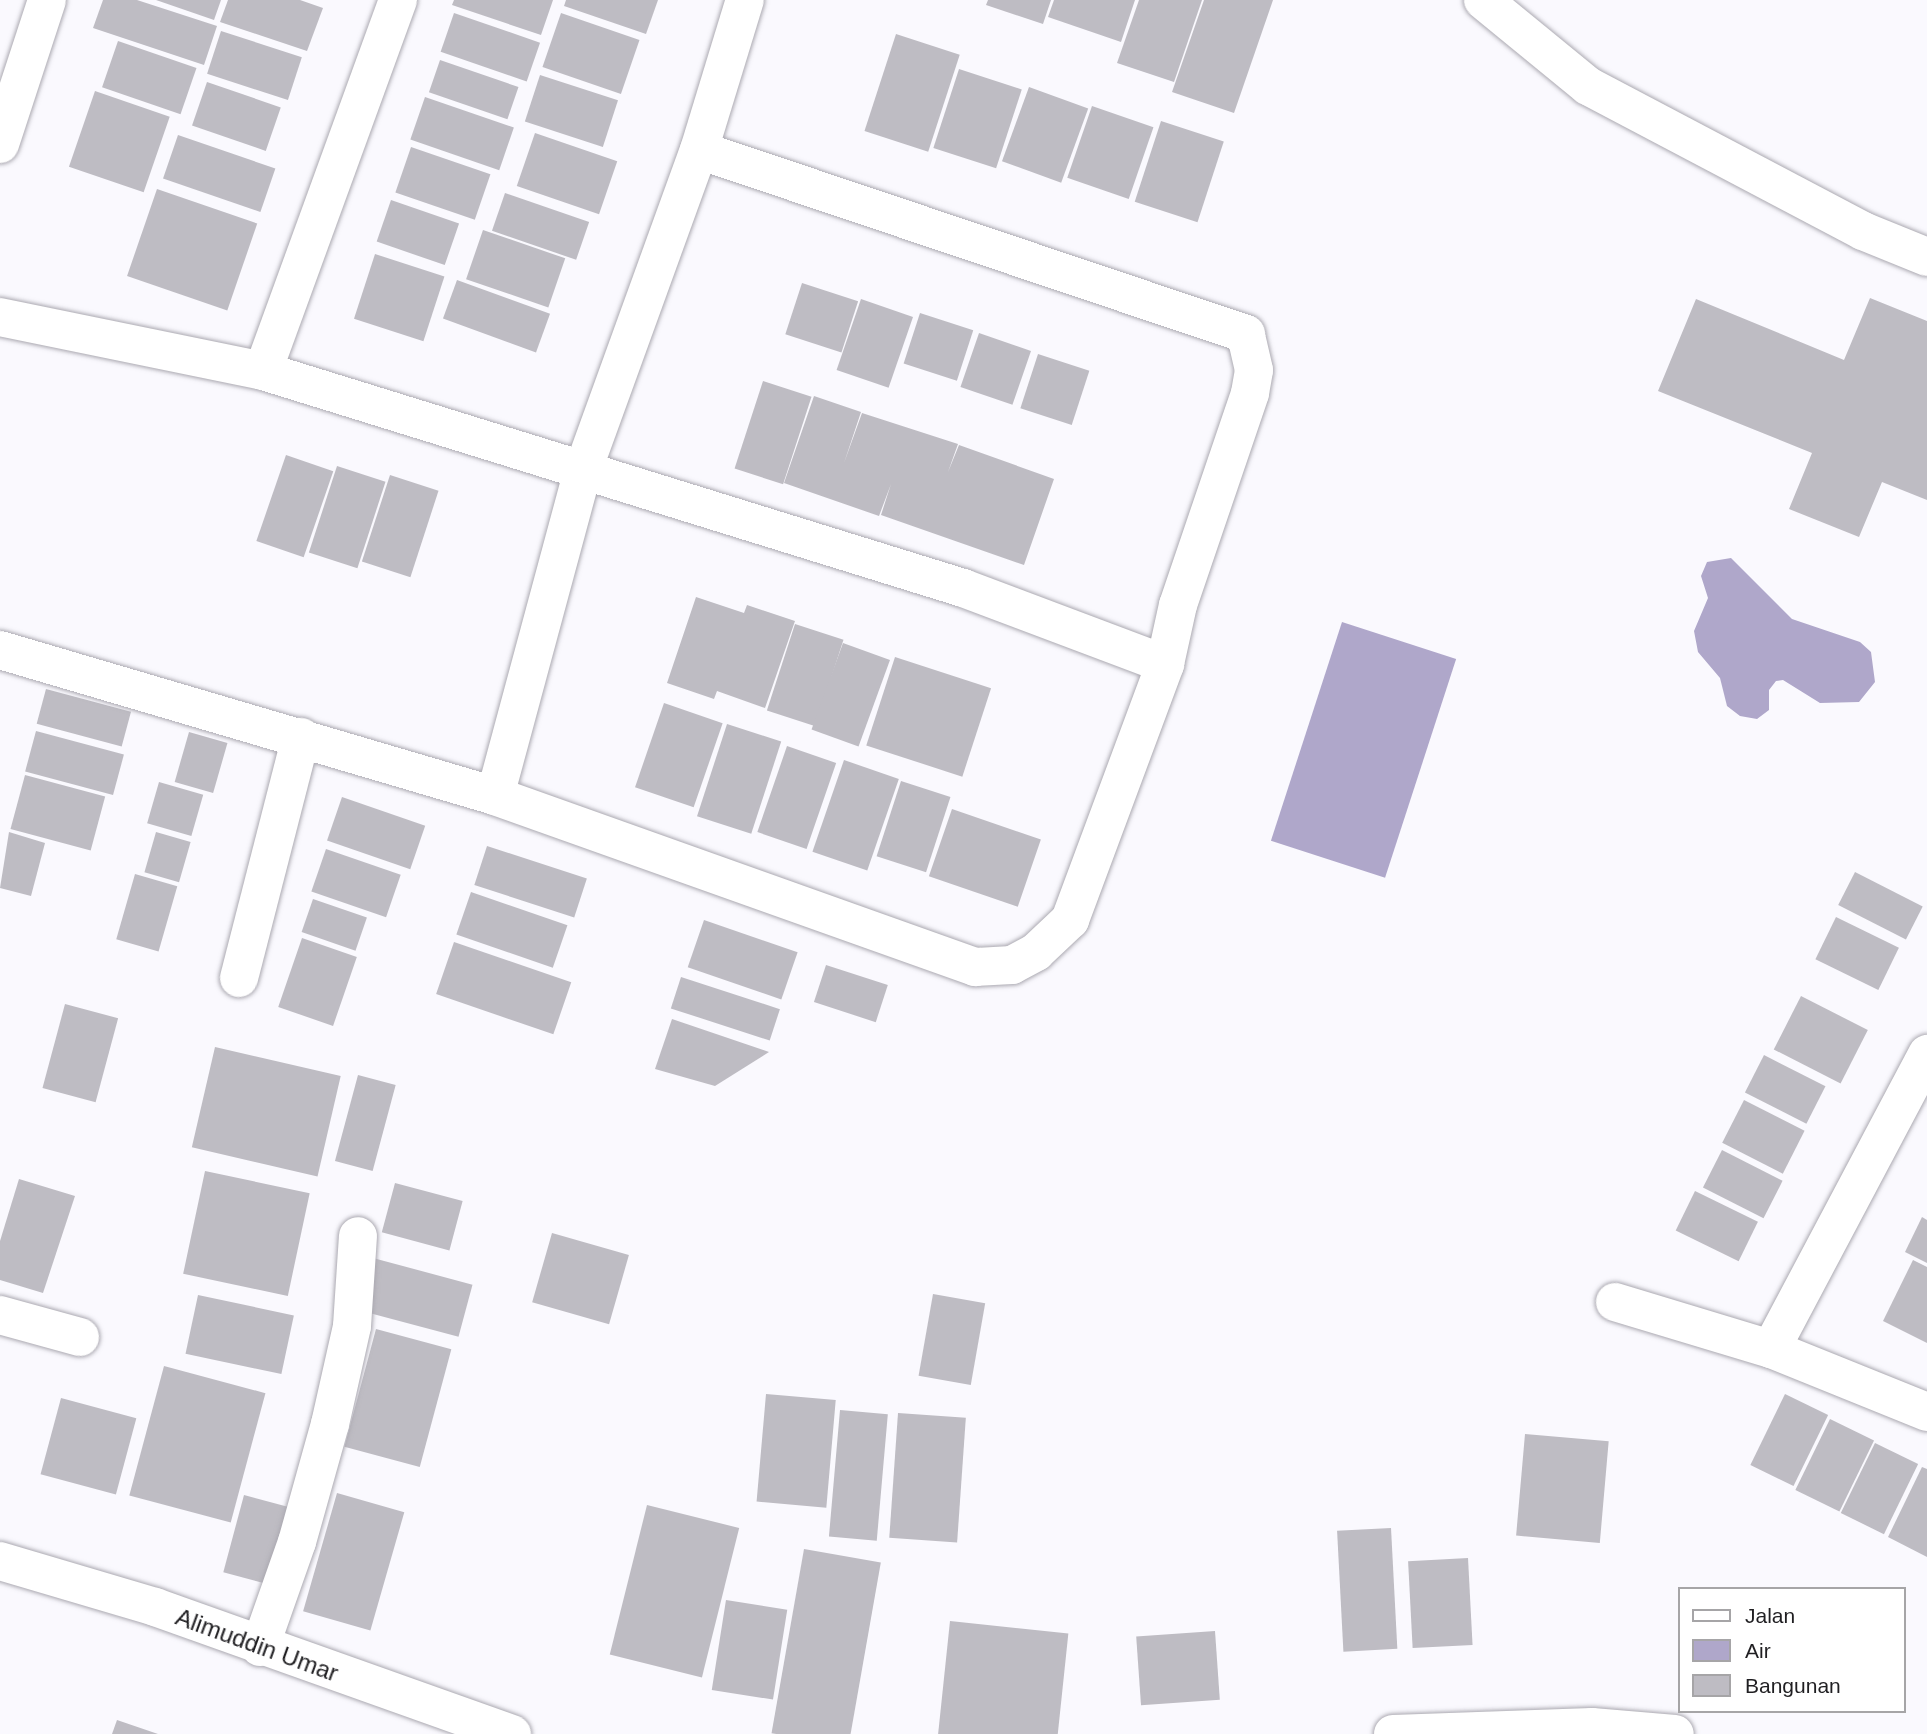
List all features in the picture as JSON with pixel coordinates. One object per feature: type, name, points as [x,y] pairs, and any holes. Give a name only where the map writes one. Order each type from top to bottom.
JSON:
[{"type":"street","points":[[0,144],[47,0]]},
{"type":"street","points":[[263,371],[398,0]]},
{"type":"street","points":[[495,796],[583,470],[699,150],[745,0]]},
{"type":"street","points":[[1483,0],[1588,86],[1863,231],[1927,257]]},
{"type":"street","points":[[0,649],[495,796],[975,967],[1012,965],[1036,952],[1070,920],[1165,664],[1178,605],[1250,393],[1254,370],[1246,334],[699,150]]},
{"type":"street","points":[[0,317],[263,371],[963,588],[1165,664]]},
{"type":"street","points":[[239,978],[301,737]]},
{"type":"street","points":[[1771,1349],[1927,1055]]},
{"type":"street","points":[[260,1647],[297,1542],[330,1424],[352,1326],[358,1236]]},
{"type":"street","points":[[1615,1302],[1771,1349],[1927,1412]]},
{"type":"street","points":[[0,1315],[80,1337]]},
{"type":"street","name":"Alimuddin Umar","points":[[0,1561],[155,1607],[462,1726],[512,1734]]},
{"type":"street","points":[[1393,1734],[1592,1727],[1675,1734]]},
{"type":"water","points":[[1731,558],[1792,619],[1860,642],[1871,652],[1875,682],[1859,702],[1820,703],[1783,680],[1776,681],[1769,690],[1769,710],[1757,719],[1740,716],[1727,706],[1720,678],[1698,652],[1694,631],[1708,598],[1701,576],[1707,562]]},
{"type":"water","points":[[1342,622],[1456,659],[1385,878],[1271,841]]},
{"type":"building","points":[[103,0],[137,0],[217,26],[204,65],[93,28]]},
{"type":"building","points":[[156,0],[221,0],[214,20]]},
{"type":"building","points":[[228,0],[300,0],[323,8],[307,51],[220,22]]},
{"type":"building","points":[[454,0],[553,0],[541,35],[452,5]]},
{"type":"building","points":[[566,0],[658,0],[646,34],[564,6]]},
{"type":"building","points":[[988,0],[1051,0],[1043,24],[986,5]]},
{"type":"building","points":[[1054,0],[1135,0],[1121,42],[1048,17]]},
{"type":"building","points":[[1139,0],[1202,0],[1174,82],[1117,63]]},
{"type":"building","points":[[1204,0],[1273,0],[1234,113],[1172,92]]},
{"type":"building","points":[[454,13],[540,43],[527,81],[441,52]]},
{"type":"building","points":[[561,13],[639,40],[621,94],[542,67]]},
{"type":"building","points":[[221,31],[302,57],[288,100],[207,74]]},
{"type":"building","points":[[896,34],[960,55],[928,152],[864,131]]},
{"type":"building","points":[[118,41],[196,68],[181,114],[102,87]]},
{"type":"building","points":[[440,60],[518,87],[507,119],[429,92]]},
{"type":"building","points":[[959,69],[1022,89],[996,168],[933,148]]},
{"type":"building","points":[[540,75],[618,100],[603,147],[525,122]]},
{"type":"building","points":[[207,82],[281,107],[266,151],[192,125]]},
{"type":"building","points":[[1029,87],[1088,109],[1061,183],[1002,161]]},
{"type":"building","points":[[95,91],[170,117],[144,192],[69,167]]},
{"type":"building","points":[[425,97],[514,128],[499,170],[410,140]]},
{"type":"building","points":[[1092,106],[1153,127],[1129,199],[1067,178]]},
{"type":"building","points":[[1161,121],[1224,141],[1198,222],[1135,202]]},
{"type":"building","points":[[535,133],[617,161],[599,214],[517,186]]},
{"type":"building","points":[[178,135],[275,169],[260,212],[163,178]]},
{"type":"building","points":[[411,147],[490,174],[475,220],[395,192]]},
{"type":"building","points":[[157,189],[257,224],[227,310],[127,276]]},
{"type":"building","points":[[505,193],[589,222],[576,260],[492,231]]},
{"type":"building","points":[[391,200],[459,223],[445,265],[377,242]]},
{"type":"building","points":[[483,230],[565,258],[548,307],[466,279]]},
{"type":"building","points":[[375,254],[444,277],[423,341],[354,319]]},
{"type":"building","points":[[457,280],[550,314],[536,352],[443,319]]},
{"type":"building","points":[[802,283],[858,301],[841,353],[785,334]]},
{"type":"building","points":[[1870,298],[1927,321],[1927,500],[1882,482],[1859,537],[1789,509],[1812,453],[1658,391],[1696,299],[1844,360]]},
{"type":"building","points":[[861,299],[913,317],[889,388],[837,370]]},
{"type":"building","points":[[920,313],[973,330],[957,381],[904,363]]},
{"type":"building","points":[[979,333],[1031,351],[1012,405],[960,387]]},
{"type":"building","points":[[1038,354],[1089,371],[1072,425],[1020,408]]},
{"type":"building","points":[[763,381],[812,397],[783,484],[735,468]]},
{"type":"building","points":[[814,396],[861,412],[844,463],[862,413],[958,444],[948,472],[959,445],[1054,479],[1024,565],[881,515],[891,484],[879,516],[784,483]]},
{"type":"building","points":[[286,455],[333,471],[304,557],[256,541]]},
{"type":"building","points":[[337,466],[386,482],[357,568],[309,553]]},
{"type":"building","points":[[390,475],[439,491],[410,577],[362,562]]},
{"type":"building","points":[[696,597],[744,613],[747,605],[795,621],[765,708],[717,691],[714,699],[667,683]]},
{"type":"building","points":[[795,624],[844,640],[815,726],[767,711]]},
{"type":"building","points":[[843,643],[890,660],[859,747],[812,729]]},
{"type":"building","points":[[895,657],[991,688],[962,777],[866,745]]},
{"type":"building","points":[[46,689],[131,712],[122,747],[37,724]]},
{"type":"building","points":[[664,703],[723,723],[694,807],[635,787]]},
{"type":"building","points":[[727,724],[781,742],[751,834],[697,816]]},
{"type":"building","points":[[36,731],[124,755],[113,795],[25,772]]},
{"type":"building","points":[[189,732],[227,743],[213,793],[175,782]]},
{"type":"building","points":[[787,746],[836,763],[807,849],[757,832]]},
{"type":"building","points":[[844,760],[899,779],[867,871],[812,852]]},
{"type":"building","points":[[25,775],[105,796],[91,851],[11,829]]},
{"type":"building","points":[[901,781],[950,797],[926,872],[877,856]]},
{"type":"building","points":[[159,782],[203,795],[191,836],[147,823]]},
{"type":"building","points":[[342,797],[425,826],[410,869],[327,840]]},
{"type":"building","points":[[952,809],[1041,840],[1018,907],[929,876]]},
{"type":"building","points":[[9,832],[45,843],[31,896],[0,888]]},
{"type":"building","points":[[156,832],[191,842],[179,882],[144,872]]},
{"type":"building","points":[[487,846],[587,878],[574,917],[474,885]]},
{"type":"building","points":[[326,849],[401,875],[386,917],[311,892]]},
{"type":"building","points":[[1855,872],[1923,907],[1906,939],[1838,905]]},
{"type":"building","points":[[135,874],[177,886],[159,951],[116,939]]},
{"type":"building","points":[[471,892],[567,925],[553,968],[456,935]]},
{"type":"building","points":[[313,899],[367,918],[355,951],[302,932]]},
{"type":"building","points":[[1836,917],[1899,948],[1878,990],[1815,959]]},
{"type":"building","points":[[704,920],[798,952],[781,1000],[688,967]]},
{"type":"building","points":[[302,938],[357,957],[333,1026],[278,1007]]},
{"type":"building","points":[[454,942],[571,982],[553,1034],[436,994]]},
{"type":"building","points":[[826,965],[888,985],[876,1022],[814,1002]]},
{"type":"building","points":[[681,977],[780,1009],[770,1041],[671,1008]]},
{"type":"building","points":[[1801,996],[1868,1030],[1841,1084],[1774,1049]]},
{"type":"building","points":[[65,1004],[118,1018],[96,1102],[42,1088]]},
{"type":"building","points":[[672,1019],[769,1052],[715,1086],[655,1069]]},
{"type":"building","points":[[215,1047],[341,1076],[318,1176],[192,1147]]},
{"type":"building","points":[[1764,1055],[1825,1086],[1806,1124],[1745,1092]]},
{"type":"building","points":[[358,1075],[396,1085],[373,1171],[335,1161]]},
{"type":"building","points":[[1744,1100],[1805,1131],[1783,1174],[1722,1143]]},
{"type":"building","points":[[1722,1150],[1783,1181],[1764,1218],[1703,1187]]},
{"type":"building","points":[[205,1171],[310,1193],[288,1296],[183,1274]]},
{"type":"building","points":[[19,1179],[75,1196],[43,1293],[0,1280],[0,1241]]},
{"type":"building","points":[[395,1183],[463,1201],[449,1250],[382,1232]]},
{"type":"building","points":[[1695,1191],[1758,1222],[1739,1261],[1676,1231]]},
{"type":"building","points":[[1922,1217],[1927,1220],[1927,1263],[1905,1252]]},
{"type":"building","points":[[552,1233],[629,1255],[609,1324],[532,1302]]},
{"type":"building","points":[[373,1258],[472,1285],[459,1337],[359,1310]]},
{"type":"building","points":[[1913,1260],[1927,1267],[1927,1343],[1883,1321]]},
{"type":"building","points":[[933,1294],[985,1303],[971,1385],[919,1376]]},
{"type":"building","points":[[198,1295],[294,1315],[281,1374],[186,1354]]},
{"type":"building","points":[[376,1329],[451,1349],[420,1467],[344,1447]]},
{"type":"building","points":[[164,1366],[265,1393],[231,1523],[129,1495]]},
{"type":"building","points":[[766,1394],[836,1400],[826,1508],[757,1502]]},
{"type":"building","points":[[1785,1394],[1828,1415],[1794,1486],[1750,1465]]},
{"type":"building","points":[[61,1398],[136,1418],[116,1494],[41,1474]]},
{"type":"building","points":[[840,1410],[888,1414],[877,1541],[829,1537]]},
{"type":"building","points":[[898,1413],[966,1418],[957,1542],[889,1538]]},
{"type":"building","points":[[1830,1419],[1874,1440],[1839,1511],[1795,1490]]},
{"type":"building","points":[[1525,1434],[1609,1441],[1600,1543],[1516,1536]]},
{"type":"building","points":[[1875,1443],[1918,1464],[1884,1534],[1841,1513]]},
{"type":"building","points":[[1922,1467],[1927,1469],[1927,1557],[1888,1537]]},
{"type":"building","points":[[337,1493],[404,1512],[370,1631],[303,1611]]},
{"type":"building","points":[[244,1495],[291,1508],[271,1585],[223,1572]]},
{"type":"building","points":[[647,1505],[739,1528],[702,1677],[610,1654]]},
{"type":"building","points":[[1391,1528],[1397,1649],[1343,1652],[1337,1531]]},
{"type":"building","points":[[804,1549],[881,1563],[851,1734],[772,1733]]},
{"type":"building","points":[[1468,1558],[1473,1645],[1413,1648],[1408,1561]]},
{"type":"building","points":[[726,1600],[787,1610],[773,1700],[712,1690]]},
{"type":"building","points":[[950,1621],[1068,1633],[1058,1734],[938,1734]]},
{"type":"building","points":[[1215,1631],[1220,1700],[1141,1705],[1136,1637]]},
{"type":"building","points":[[117,1720],[158,1734],[112,1734]]}]
